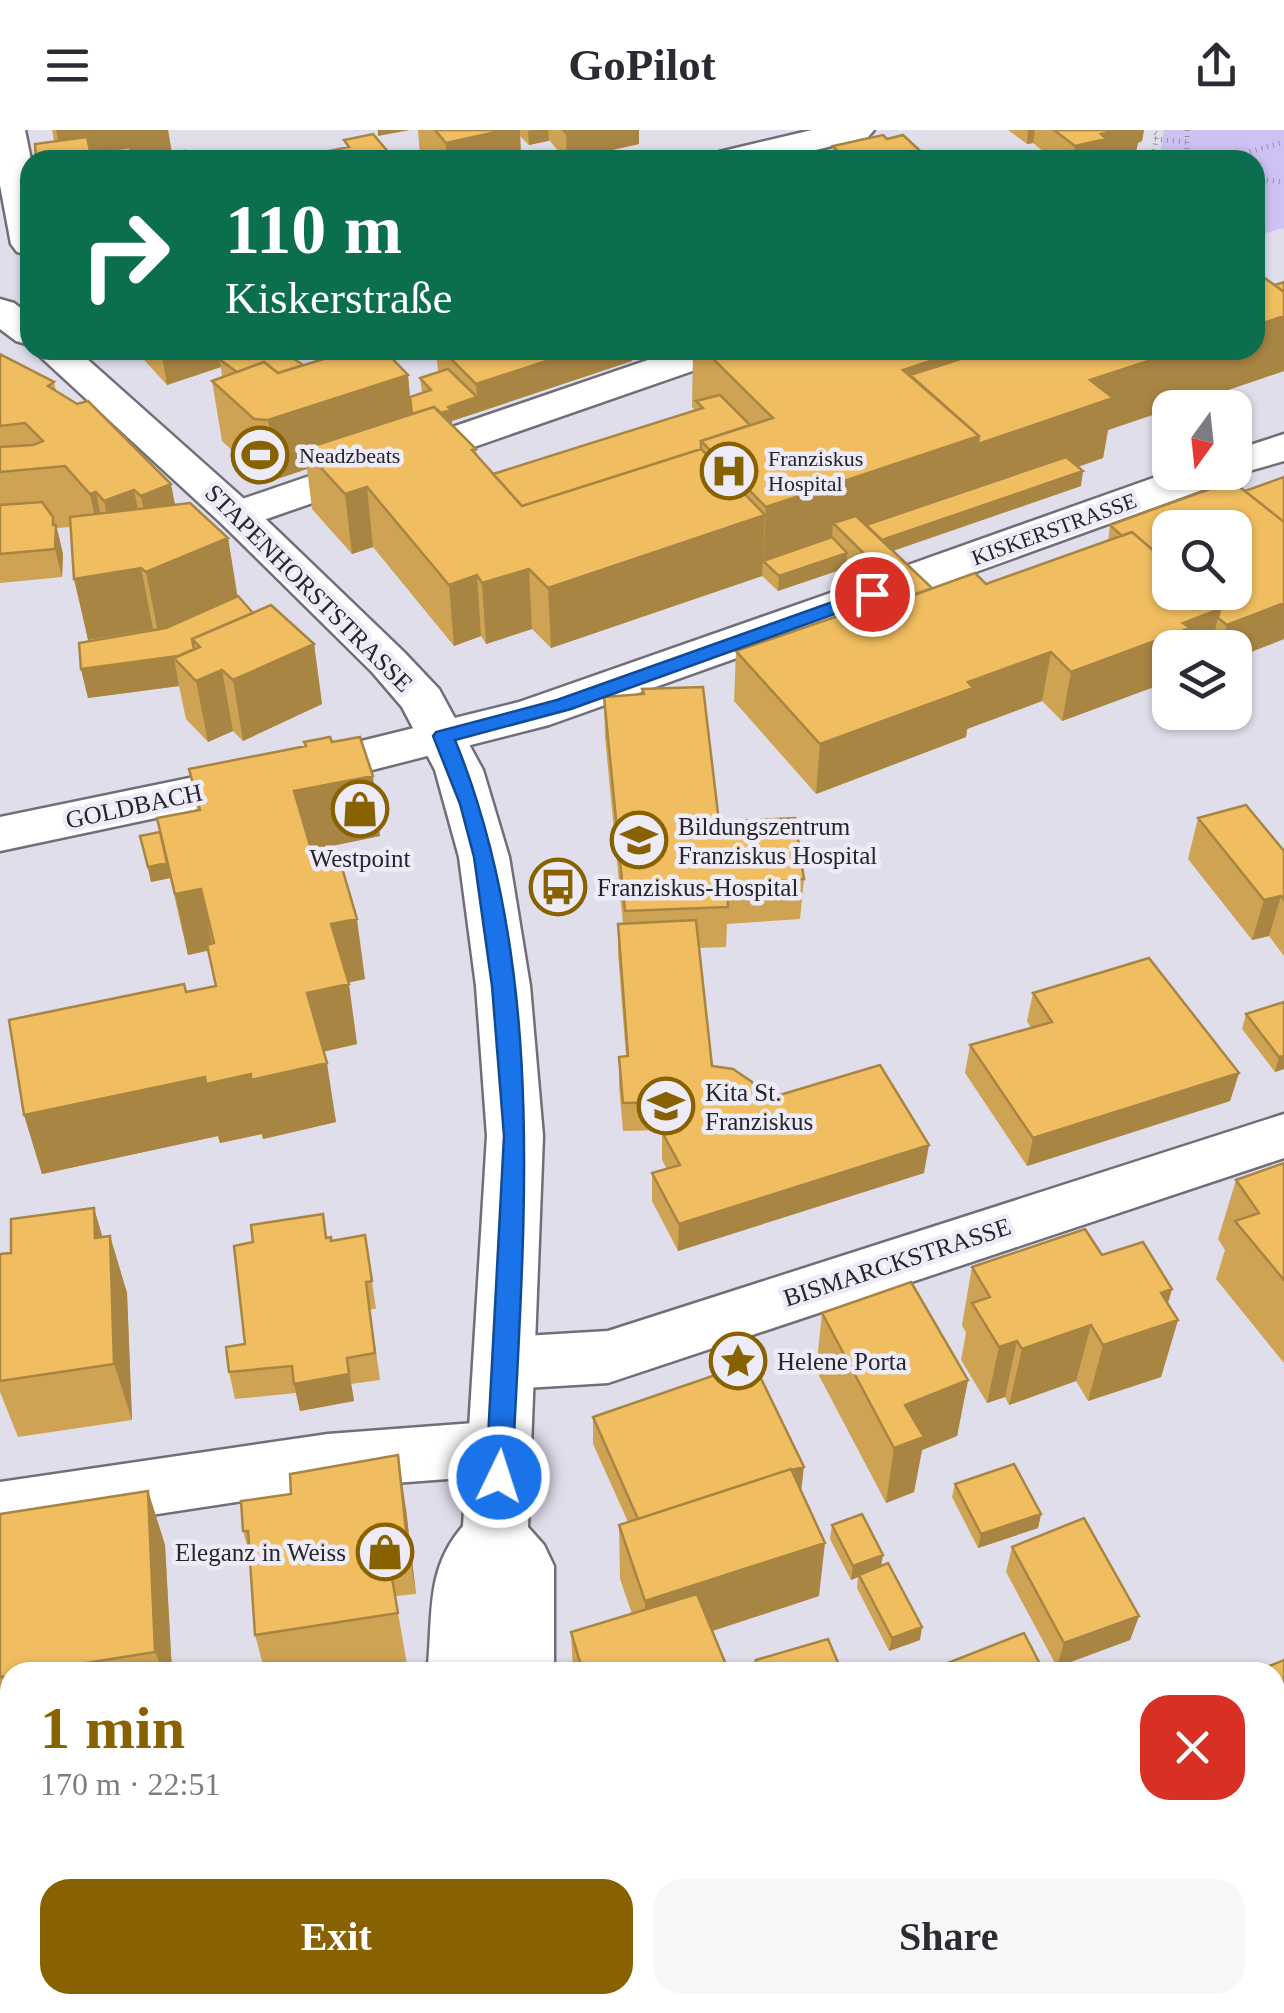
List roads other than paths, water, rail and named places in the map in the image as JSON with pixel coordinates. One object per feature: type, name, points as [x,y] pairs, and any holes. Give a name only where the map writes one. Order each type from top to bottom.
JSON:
[{"type":"street","points":[[8,130],[20,192]]},
{"type":"street","points":[[773,150],[856,130]]},
{"type":"street","name":"STAPENHORSTSTRASSE","points":[[0,311],[16,347]]},
{"type":"street","name":"STAPENHORSTSTRASSE","points":[[32,360],[97,413],[141,431]]},
{"type":"street","name":"STAPENHORSTSTRASSE","points":[[65,360],[237,515],[401,676],[422,700],[443,736],[470,804],[484,857],[503,986],[515,1136],[495,1536],[469,1567],[462,1662]]},
{"type":"street","points":[[237,515],[687,360]]},
{"type":"street","points":[[1252,458],[1284,447]]},
{"type":"street","name":"KISKERSTRASSE","points":[[443,736],[564,705],[1162,490]]},
{"type":"street","name":"GOLDBACH","points":[[0,834],[325,766],[443,736]]},
{"type":"street","name":"BISMARCKSTRASSE","points":[[506,1363],[608,1357],[1284,1136]]},
{"type":"street","points":[[0,1510],[328,1461],[501,1448]]},
{"type":"street","points":[[495,1536],[521,1566],[520,1662]]},
{"type":"place","name":"Neadzbeats","points":[[260,455]]},
{"type":"place","name":"Franziskus Hospital","points":[[729,471]]},
{"type":"place","name":"Westpoint","points":[[360,809]]},
{"type":"place","name":"Bildungszentrum Franziskus Hospital","points":[[639,840]]},
{"type":"place","name":"Franziskus-Hospital","points":[[558,887]]},
{"type":"place","name":"Kita St. Franziskus","points":[[666,1106]]},
{"type":"place","name":"Helene Porta","points":[[738,1361]]},
{"type":"place","name":"Eleganz in Weiss","points":[[385,1552]]}]
